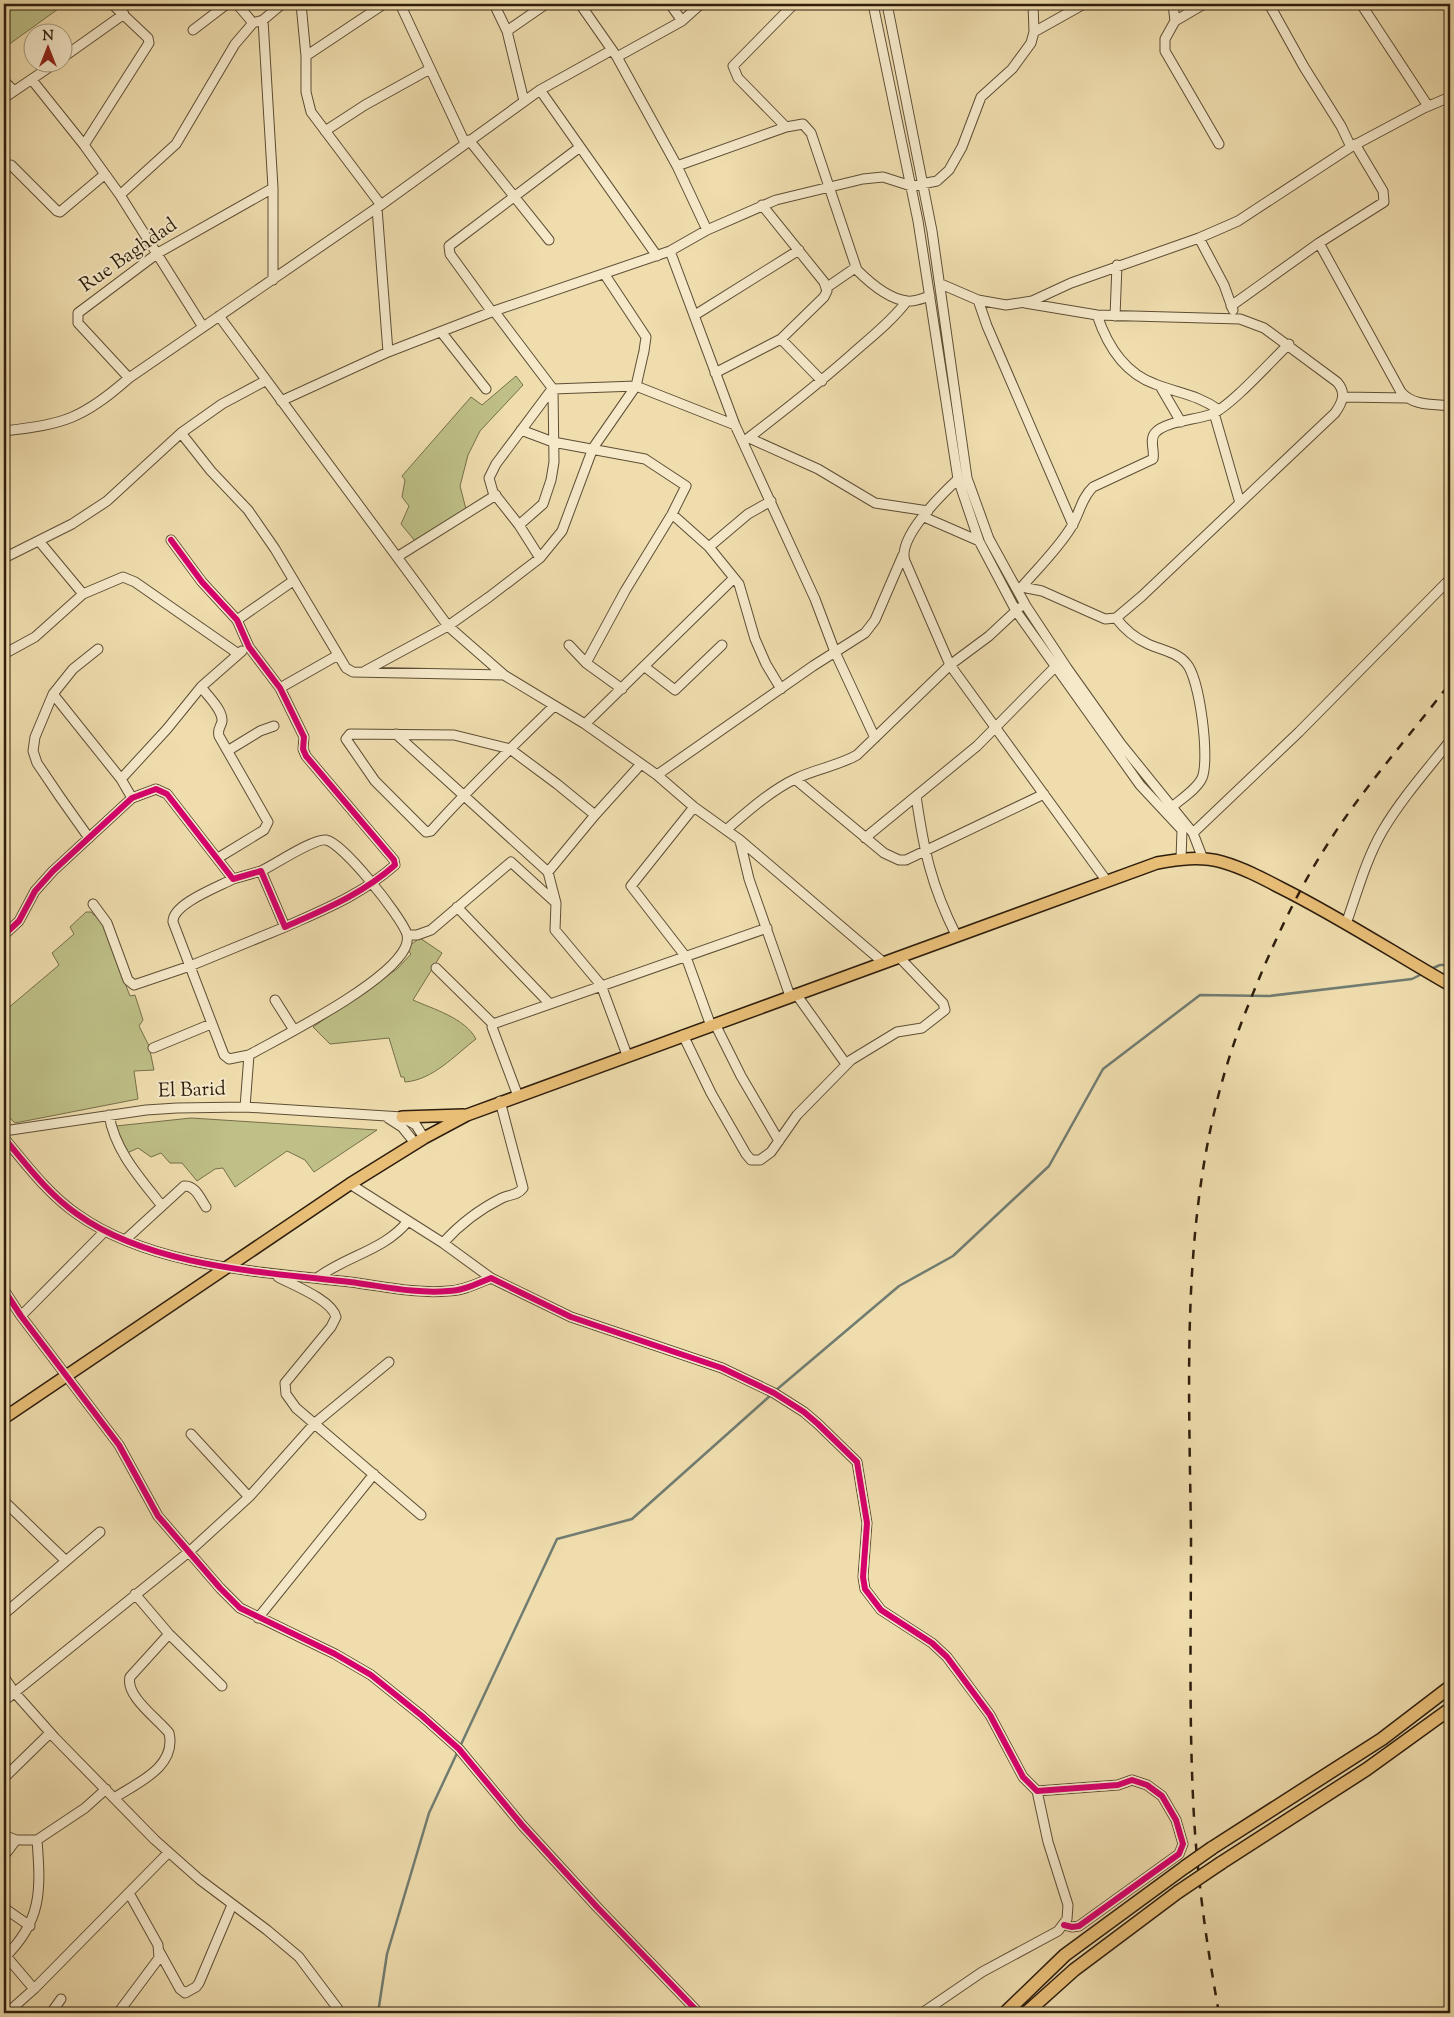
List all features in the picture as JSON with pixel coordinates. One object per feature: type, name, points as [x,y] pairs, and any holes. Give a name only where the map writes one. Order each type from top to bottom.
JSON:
[{"type":"highway","points":[[1005,2013],[1065,1955],[1185,1867],[1382,1738],[1450,1687]]},
{"type":"highway","points":[[1026,2013],[1074,1970],[1178,1892],[1375,1764],[1450,1709]]},
{"type":"main road","points":[[4,1418],[350,1184],[420,1140],[467,1115],[500,1101],[1157,863],[1181,859],[1203,859],[1242,869],[1346,924],[1446,982]]},
{"type":"main road","points":[[402,1117],[467,1115]]},
{"type":"street","points":[[84,145],[149,43],[148,38],[112,4]]},
{"type":"street","points":[[193,30],[227,4]]},
{"type":"street","points":[[237,4],[254,23]]},
{"type":"street","points":[[120,195],[176,144],[235,44],[254,23],[263,20],[282,4]]},
{"type":"street","points":[[300,4],[306,56],[308,104],[314,118],[379,207],[388,352]]},
{"type":"street","points":[[306,56],[384,4]]},
{"type":"street","points":[[400,4],[467,142],[516,198],[549,240]]},
{"type":"street","points":[[494,4],[507,31],[524,101]]},
{"type":"street","points":[[507,31],[546,4]]},
{"type":"street","points":[[580,4],[615,54],[677,166],[707,230]]},
{"type":"street","points":[[670,4],[682,21]]},
{"type":"street","points":[[4,431],[53,425],[75,417],[106,398],[129,378],[379,207],[540,90],[682,21],[701,4]]},
{"type":"street","points":[[786,127],[738,78],[733,66],[794,4]]},
{"type":"street","points":[[873,4],[911,186],[958,479],[979,541],[1016,610],[1140,784],[1181,829],[1183,841],[1181,859]]},
{"type":"street","points":[[887,4],[924,184],[941,284],[968,478],[989,539],[1020,589],[1025,604],[1121,744],[1194,833],[1203,859]]},
{"type":"street","points":[[281,401],[388,352],[493,312],[605,275],[670,251],[707,230],[762,205],[830,186],[883,177],[911,186],[937,181],[953,164],[962,147],[982,96],[1012,70],[1031,43],[1034,32],[1033,4]]},
{"type":"street","points":[[1034,32],[1084,4]]},
{"type":"street","points":[[1173,4],[1175,21],[1172,30],[1165,39],[1165,51],[1219,144]]},
{"type":"street","points":[[1175,21],[1204,4]]},
{"type":"street","points":[[1231,306],[1319,243],[1380,206],[1385,199],[1379,184],[1304,67],[1269,4]]},
{"type":"street","points":[[1361,4],[1428,106]]},
{"type":"street","points":[[72,51],[124,14]]},
{"type":"street","points":[[263,20],[273,188],[273,280]]},
{"type":"street","points":[[325,131],[365,104],[430,69]]},
{"type":"street","points":[[4,98],[13,90],[43,72]]},
{"type":"street","points":[[32,80],[84,145],[120,195],[203,327]]},
{"type":"street","points":[[4,81],[13,90]]},
{"type":"street","points":[[540,90],[623,212],[657,256]]},
{"type":"street","points":[[1025,303],[1117,265],[1199,238],[1244,218],[1353,145],[1428,106],[1450,97]]},
{"type":"street","points":[[677,166],[786,127],[799,124],[807,126],[830,186],[855,268],[880,289],[907,301],[930,296]]},
{"type":"street","points":[[519,525],[539,509],[547,496],[553,471],[552,389],[450,254],[448,248],[450,244],[516,198],[580,147]]},
{"type":"street","points":[[11,165],[56,211],[60,212],[104,175]]},
{"type":"street","name":"Rue Baghdad","points":[[129,378],[78,323],[78,313],[158,253],[273,188]]},
{"type":"street","points":[[762,205],[799,250],[826,288]]},
{"type":"street","points":[[1199,238],[1224,285],[1234,319]]},
{"type":"street","points":[[1319,243],[1406,398]]},
{"type":"street","points":[[694,315],[799,250]]},
{"type":"street","points":[[670,251],[735,425],[746,440],[770,501],[815,599],[835,652],[875,738]]},
{"type":"street","points":[[1115,316],[1117,265]]},
{"type":"street","points":[[715,373],[781,340],[824,297],[826,288],[855,268]]},
{"type":"street","points":[[365,672],[448,626],[540,558],[554,542],[566,522],[593,448],[636,386],[646,337],[605,275]]},
{"type":"street","points":[[941,284],[978,300],[1006,305],[1025,303],[1097,315],[1234,319],[1264,328],[1289,344],[1342,387],[1343,397],[1335,413],[1116,618],[1105,619],[1047,593],[1020,589]]},
{"type":"street","points":[[978,300],[987,326],[1073,525]]},
{"type":"street","points":[[746,440],[822,380],[893,320],[907,301]]},
{"type":"street","points":[[1097,315],[1111,348],[1123,364],[1136,374],[1160,386],[1203,398],[1217,411],[1240,503]]},
{"type":"street","points":[[219,316],[448,626],[504,675],[585,724],[657,775],[694,807],[740,840],[884,963]]},
{"type":"street","points":[[442,333],[486,389]]},
{"type":"street","points":[[781,340],[822,380]]},
{"type":"street","points":[[1009,599],[1050,557],[1073,525],[1087,494],[1093,487],[1153,459],[1154,434],[1163,427],[1217,411],[1289,344]]},
{"type":"street","points":[[4,558],[107,502],[181,433],[222,404],[265,380]]},
{"type":"street","points":[[552,389],[636,386],[735,425]]},
{"type":"street","points":[[1160,386],[1182,422]]},
{"type":"street","points":[[540,558],[519,525],[490,486],[490,474],[552,389]]},
{"type":"street","points":[[1343,397],[1406,398],[1417,402],[1450,406]]},
{"type":"street","points":[[521,430],[554,442],[645,459],[683,482],[686,489],[624,591],[586,663]]},
{"type":"street","points":[[181,433],[211,471],[248,510],[275,548],[293,581],[349,670],[504,675]]},
{"type":"street","points":[[746,440],[818,469],[875,503],[926,514],[979,541]]},
{"type":"street","points":[[657,775],[835,652],[860,638],[870,628],[903,555],[904,546],[926,514],[958,479]]},
{"type":"street","points":[[398,557],[496,495]]},
{"type":"street","points":[[709,547],[748,514],[770,501]]},
{"type":"street","points":[[672,514],[709,547],[742,591],[755,639],[766,664],[781,689]]},
{"type":"street","points":[[39,540],[83,594]]},
{"type":"street","points":[[93,904],[107,923],[128,980],[131,985],[139,985],[190,966],[339,903],[374,884],[395,865],[394,860],[306,756],[302,750],[304,737],[280,688],[249,647],[237,620],[202,582],[171,540]]},
{"type":"street","points":[[903,555],[950,666],[1106,880]]},
{"type":"street","points":[[4,654],[35,637],[83,594],[116,579],[127,577],[237,654]]},
{"type":"street","points":[[1194,833],[1299,732],[1450,578]]},
{"type":"street","points":[[585,724],[622,690],[733,579]]},
{"type":"street","points":[[237,620],[293,581]]},
{"type":"street","points":[[726,830],[755,806],[795,779],[851,758],[875,738],[950,666],[989,636],[1025,604]]},
{"type":"street","points":[[1116,618],[1130,633],[1185,662],[1198,689],[1202,722],[1203,776],[1172,807]]},
{"type":"street","points":[[570,645],[586,663],[622,690]]},
{"type":"street","points":[[645,667],[675,690],[722,645]]},
{"type":"street","points":[[121,778],[167,729],[200,687],[237,654],[249,647]]},
{"type":"street","points":[[89,838],[33,755],[35,737],[53,694],[73,669],[98,649]]},
{"type":"street","points":[[280,688],[338,655]]},
{"type":"street","points":[[864,838],[977,746],[1056,666]]},
{"type":"street","points":[[200,687],[220,713],[222,720],[218,733],[265,814],[268,824],[264,830],[218,858]]},
{"type":"street","points":[[53,694],[121,778],[132,798]]},
{"type":"street","points":[[554,706],[510,749],[464,794],[431,831],[426,832],[421,830],[375,780],[346,739],[350,734],[454,735],[510,749],[595,815]]},
{"type":"street","points":[[228,750],[260,731],[274,726]]},
{"type":"street","points":[[396,734],[548,872],[556,903],[555,930],[601,984],[626,1055]]},
{"type":"street","points":[[1346,924],[1366,868],[1382,831],[1450,740]]},
{"type":"street","points":[[548,872],[595,815],[642,764]]},
{"type":"street","points":[[795,779],[864,838],[884,853],[899,860],[912,859],[936,844],[1044,794]]},
{"type":"street","points":[[4,935],[25,913],[35,891],[89,838],[132,798],[156,788],[167,794],[233,879]]},
{"type":"street","points":[[916,796],[924,852],[939,900],[956,935]]},
{"type":"street","points":[[694,807],[631,886],[686,957],[713,1025],[779,1141]]},
{"type":"street","points":[[324,840],[339,848],[374,884],[393,910],[407,935],[406,946],[390,969],[321,1015],[249,1055],[226,1058],[211,1024],[173,922],[174,913],[182,906],[233,879],[261,871],[317,841],[324,840]]},
{"type":"street","points":[[740,840],[749,878],[793,995],[846,1064]]},
{"type":"street","points":[[407,935],[428,932],[511,862],[523,849]]},
{"type":"street","points":[[511,862],[556,903]]},
{"type":"street","points":[[261,871],[284,927]]},
{"type":"street","points":[[458,907],[550,1004]]},
{"type":"street","points":[[493,1024],[601,984],[686,957],[767,928]]},
{"type":"street","points":[[683,1036],[711,1093],[749,1158],[760,1160],[771,1152],[797,1115],[846,1064],[897,1032],[922,1028],[945,1010],[943,1003],[900,957]]},
{"type":"street","points":[[436,968],[493,1024],[492,1027],[518,1096]]},
{"type":"street","points":[[275,1000],[294,1030]]},
{"type":"street","points":[[153,1048],[211,1024]]},
{"type":"street","points":[[245,1107],[249,1055]]},
{"type":"street","points":[[443,1242],[458,1226],[504,1197],[519,1193],[523,1188],[500,1101]]},
{"type":"street","name":"El Barid","points":[[4,1131],[177,1108],[245,1107],[402,1117]]},
{"type":"street","points":[[109,1116],[112,1134],[125,1157],[162,1206]]},
{"type":"street","points":[[384,1116],[402,1126],[420,1140]]},
{"type":"street","points":[[402,1117],[416,1125],[420,1140]]},
{"type":"street","points":[[4,1138],[53,1194],[77,1214],[125,1240],[145,1248],[227,1267],[275,1275],[448,1292],[491,1278]]},
{"type":"street","points":[[350,1184],[443,1242],[491,1278],[571,1317],[722,1368],[774,1392],[804,1412],[857,1462],[867,1523],[863,1577],[866,1589],[881,1610],[932,1643],[947,1657],[990,1715],[1022,1777],[1037,1791],[1051,1851],[1068,1905],[1067,1919],[1058,1931],[1010,1956],[956,1988],[922,2013]]},
{"type":"street","points":[[125,1240],[186,1185],[194,1189],[206,1207]]},
{"type":"street","points":[[317,1278],[332,1267],[376,1247],[399,1232],[408,1221]]},
{"type":"street","points":[[21,1316],[105,1230]]},
{"type":"street","points":[[275,1275],[326,1303],[336,1314],[332,1327],[284,1383],[289,1398],[314,1423],[421,1515]]},
{"type":"street","points":[[5,1297],[68,1375],[119,1445],[158,1516],[234,1602],[258,1618],[335,1654],[371,1675],[422,1716],[458,1749],[522,1825],[597,1907],[699,2013]]},
{"type":"street","points":[[4,1700],[190,1551],[249,1497],[314,1423],[389,1362]]},
{"type":"street","points":[[191,1434],[249,1497]]},
{"type":"street","points":[[258,1618],[374,1474]]},
{"type":"street","points":[[4,1501],[66,1561]]},
{"type":"street","points":[[4,1614],[100,1532]]},
{"type":"street","points":[[135,1594],[169,1634],[222,1686]]},
{"type":"street","points":[[114,1798],[153,1773],[164,1762],[170,1750],[169,1733],[133,1694],[129,1684],[130,1677],[169,1634]]},
{"type":"street","points":[[4,1677],[15,1693],[50,1733],[168,1852],[232,1905],[267,1930],[298,1957],[341,2013]]},
{"type":"street","points":[[4,1778],[50,1733]]},
{"type":"street","points":[[1037,1791],[1118,1785],[1132,1780],[1147,1785],[1162,1796],[1180,1829],[1182,1848],[1179,1854],[1080,1926],[1064,1925]]},
{"type":"street","points":[[4,1835],[16,1840],[37,1840],[85,1808],[106,1789]]},
{"type":"street","points":[[4,1856],[16,1840]]},
{"type":"street","points":[[34,1989],[5,1957],[30,1926],[35,1916],[38,1884],[37,1840]]},
{"type":"street","points":[[7,2013],[34,1989],[168,1852]]},
{"type":"street","points":[[128,1893],[180,1989],[185,1992],[192,1990],[198,1983],[232,1905]]},
{"type":"street","points":[[4,1908],[30,1926]]},
{"type":"street","points":[[118,2013],[158,1962],[159,1951]]},
{"type":"street","points":[[51,2013],[61,1999]]},
{"type":"green space","points":[[4,4],[65,4],[40,22],[22,22],[22,35],[4,48]]},
{"type":"green space","points":[[516,376],[523,385],[480,431],[468,455],[460,486],[466,509],[415,541],[401,524],[409,506],[402,497],[405,480],[402,476],[471,397],[482,405]]},
{"type":"green space","points":[[86,912],[91,912],[108,928],[113,952],[130,996],[135,995],[143,1020],[139,1026],[149,1046],[154,1070],[134,1071],[138,1099],[15,1123],[4,1112],[4,1006],[7,1009],[59,965],[52,953],[74,934],[70,927]]},
{"type":"green space","points":[[420,938],[442,953],[413,1000],[457,1020],[476,1039],[434,1072],[425,1077],[405,1082],[404,1077],[401,1077],[389,1038],[330,1044],[313,1027],[397,969],[411,954],[406,948]]},
{"type":"green space","points":[[191,1118],[377,1130],[314,1172],[305,1160],[287,1151],[235,1187],[223,1168],[215,1169],[197,1181],[182,1163],[170,1163],[161,1153],[151,1157],[138,1148],[125,1154],[116,1126]]},
{"type":"waterway","points":[[1431,969],[1440,965],[1450,965]]},
{"type":"waterway","points":[[775,1391],[899,1286],[953,1256],[1049,1166],[1103,1069],[1200,995],[1269,996],[1412,979],[1424,973]]},
{"type":"waterway","points":[[378,2013],[387,1954],[429,1813],[557,1539],[632,1519],[771,1395]]},
{"type":"railway","points":[[1219,2013],[1206,1933],[1194,1824],[1190,1667],[1189,1339],[1192,1273],[1198,1208],[1208,1143],[1223,1079],[1244,1016],[1271,950],[1303,886],[1327,845],[1355,804],[1450,683]]},
{"type":"cycle path","points":[[4,935],[19,921],[35,891],[53,871],[132,798],[156,789],[167,794],[233,879],[261,871],[285,927],[356,893],[395,865],[394,860],[306,756],[303,749],[304,737],[280,688],[249,647],[237,620],[202,582],[171,540]]},
{"type":"cycle path","points":[[4,1138],[38,1178],[66,1206],[106,1232],[139,1246],[173,1256],[245,1270],[411,1291],[454,1291],[491,1278],[571,1317],[722,1368],[774,1393],[804,1412],[857,1462],[867,1523],[863,1577],[865,1589],[881,1610],[932,1643],[947,1657],[990,1715],[1023,1777],[1037,1791],[1118,1785],[1132,1780],[1147,1785],[1162,1796],[1176,1820],[1183,1844],[1179,1854],[1079,1926],[1064,1925]]},
{"type":"cycle path","points":[[4,1290],[21,1316],[119,1445],[158,1516],[220,1588],[240,1608],[335,1654],[371,1675],[422,1716],[459,1749],[522,1825],[597,1907],[699,2013]]}]
